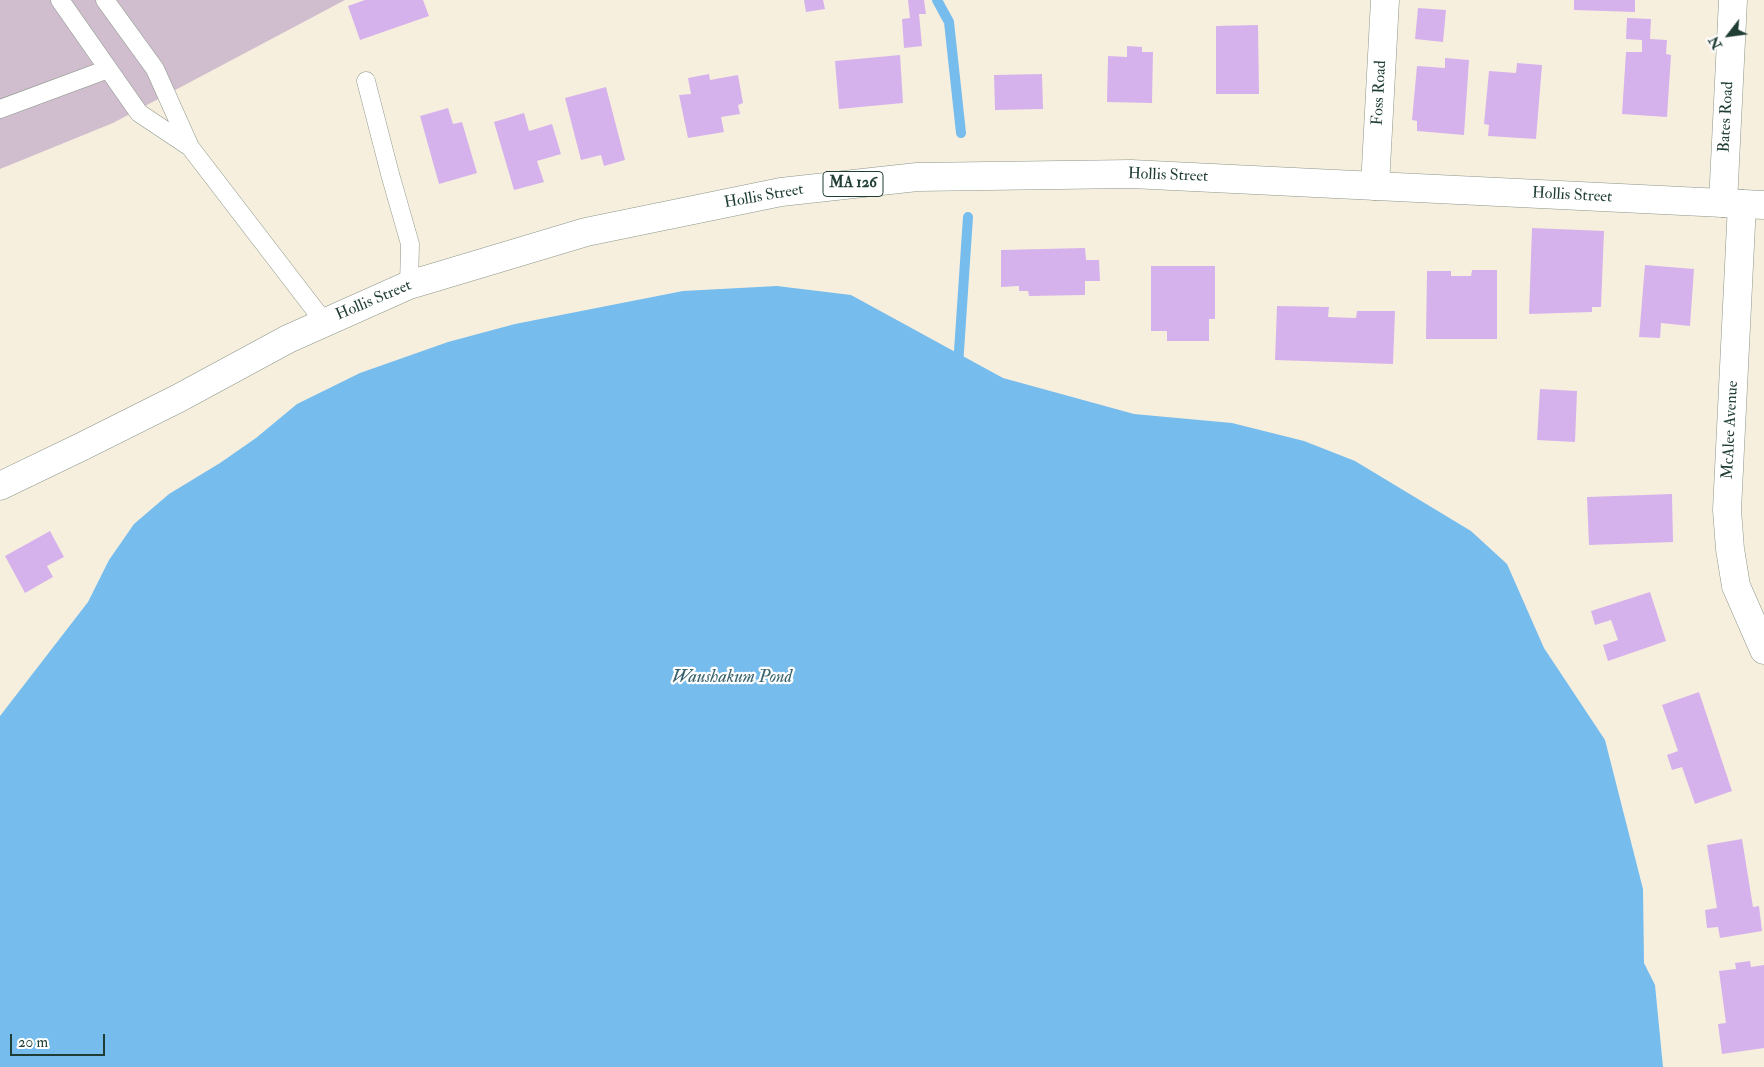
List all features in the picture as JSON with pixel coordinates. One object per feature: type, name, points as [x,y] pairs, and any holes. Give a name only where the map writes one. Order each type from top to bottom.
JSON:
[{"type":"main road","name":"Foss Road","points":[[1375,186],[1385,0]]},
{"type":"main road","name":"Bates Road","points":[[1733,0],[1743,204]]},
{"type":"main road","name":"Hollis Street","points":[[0,486],[179,398],[288,339],[409,285],[586,232],[781,192],[916,176],[1131,174],[1743,204]]},
{"type":"main road","name":"McAlee Avenue","points":[[1743,204],[1727,510],[1730,549],[1736,586],[1764,650]]},
{"type":"lane","points":[[60,0],[139,113],[190,147]]},
{"type":"lane","points":[[105,0],[155,69],[190,147],[325,323]]},
{"type":"lane","points":[[0,109],[108,69]]},
{"type":"lane","points":[[366,81],[410,244],[409,285]]},
{"type":"shaded area","points":[[0,0],[345,0],[113,123],[0,169]]},
{"type":"water","name":"Waushakum Pond","points":[[777,286],[851,295],[1003,378],[1134,414],[1232,423],[1304,441],[1355,461],[1471,531],[1507,564],[1544,648],[1605,740],[1643,889],[1644,963],[1655,985],[1663,1067],[0,1067],[0,716],[88,602],[109,560],[134,524],[169,494],[220,463],[256,438],[297,404],[360,373],[448,342],[515,324],[683,291]]},
{"type":"building","points":[[365,0],[423,0],[429,16],[360,40],[348,6]]},
{"type":"building","points":[[804,0],[823,0],[825,9],[806,12]]},
{"type":"building","points":[[908,0],[924,0],[926,14],[919,14],[922,46],[904,48],[902,19],[910,18]]},
{"type":"building","points":[[1574,0],[1635,0],[1635,12],[1574,10]]},
{"type":"building","points":[[1418,8],[1446,10],[1443,42],[1415,39]]},
{"type":"building","points":[[1627,18],[1651,19],[1650,39],[1667,40],[1666,54],[1671,55],[1667,117],[1622,114],[1626,52],[1642,52],[1642,40],[1626,39]]},
{"type":"building","points":[[1258,25],[1259,94],[1216,94],[1216,26]]},
{"type":"building","points":[[1127,46],[1142,47],[1142,52],[1153,52],[1152,103],[1107,102],[1108,56],[1127,57]]},
{"type":"building","points":[[900,55],[903,103],[839,109],[835,61]]},
{"type":"building","points":[[1445,58],[1469,60],[1464,135],[1417,131],[1417,121],[1412,120],[1417,66],[1445,68]]},
{"type":"building","points":[[1517,63],[1542,65],[1536,139],[1488,136],[1489,125],[1484,124],[1489,71],[1516,73]]},
{"type":"building","points":[[709,74],[710,80],[738,75],[743,103],[738,105],[740,114],[721,117],[724,132],[688,138],[679,95],[691,94],[688,78]]},
{"type":"building","points":[[1042,74],[1043,109],[995,110],[994,75]]},
{"type":"building","points":[[606,87],[625,160],[604,166],[601,155],[581,160],[565,98]]},
{"type":"building","points":[[448,108],[453,124],[462,122],[477,173],[439,184],[420,116]]},
{"type":"building","points":[[524,113],[529,131],[552,124],[561,154],[537,161],[544,182],[514,190],[494,122]]},
{"type":"building","points":[[1532,228],[1604,231],[1601,307],[1592,307],[1592,312],[1529,314]]},
{"type":"building","points":[[1085,248],[1086,260],[1099,260],[1100,281],[1085,281],[1085,295],[1029,296],[1028,291],[1019,291],[1019,286],[1001,287],[1001,250]]},
{"type":"building","points":[[1645,265],[1694,269],[1690,326],[1661,323],[1660,338],[1639,337]]},
{"type":"building","points":[[1151,266],[1215,266],[1215,319],[1209,319],[1209,341],[1167,341],[1167,331],[1151,331]]},
{"type":"building","points":[[1472,270],[1497,270],[1497,339],[1426,339],[1427,271],[1451,271],[1451,276],[1471,276]]},
{"type":"building","points":[[1277,306],[1329,307],[1328,317],[1356,318],[1357,311],[1395,311],[1393,364],[1275,360]]},
{"type":"building","points":[[1540,389],[1577,391],[1575,442],[1537,440]]},
{"type":"building","points":[[1672,494],[1673,542],[1589,545],[1587,497]]},
{"type":"building","points":[[50,531],[64,557],[47,566],[53,577],[25,593],[5,556]]},
{"type":"building","points":[[1650,592],[1666,641],[1608,661],[1603,645],[1618,640],[1611,620],[1595,625],[1591,611]]},
{"type":"building","points":[[1699,692],[1732,791],[1695,804],[1682,767],[1672,770],[1667,755],[1678,751],[1662,705]]},
{"type":"building","points":[[1742,839],[1753,907],[1759,906],[1762,931],[1720,938],[1718,927],[1707,928],[1705,910],[1717,908],[1707,845]]},
{"type":"building","points":[[1750,961],[1751,967],[1764,965],[1764,1048],[1722,1054],[1718,1024],[1726,1023],[1719,971],[1736,969],[1735,963]]},
{"type":"waterway","points":[[937,0],[949,22],[961,133]]},
{"type":"waterway","points":[[958,366],[968,217]]}]
